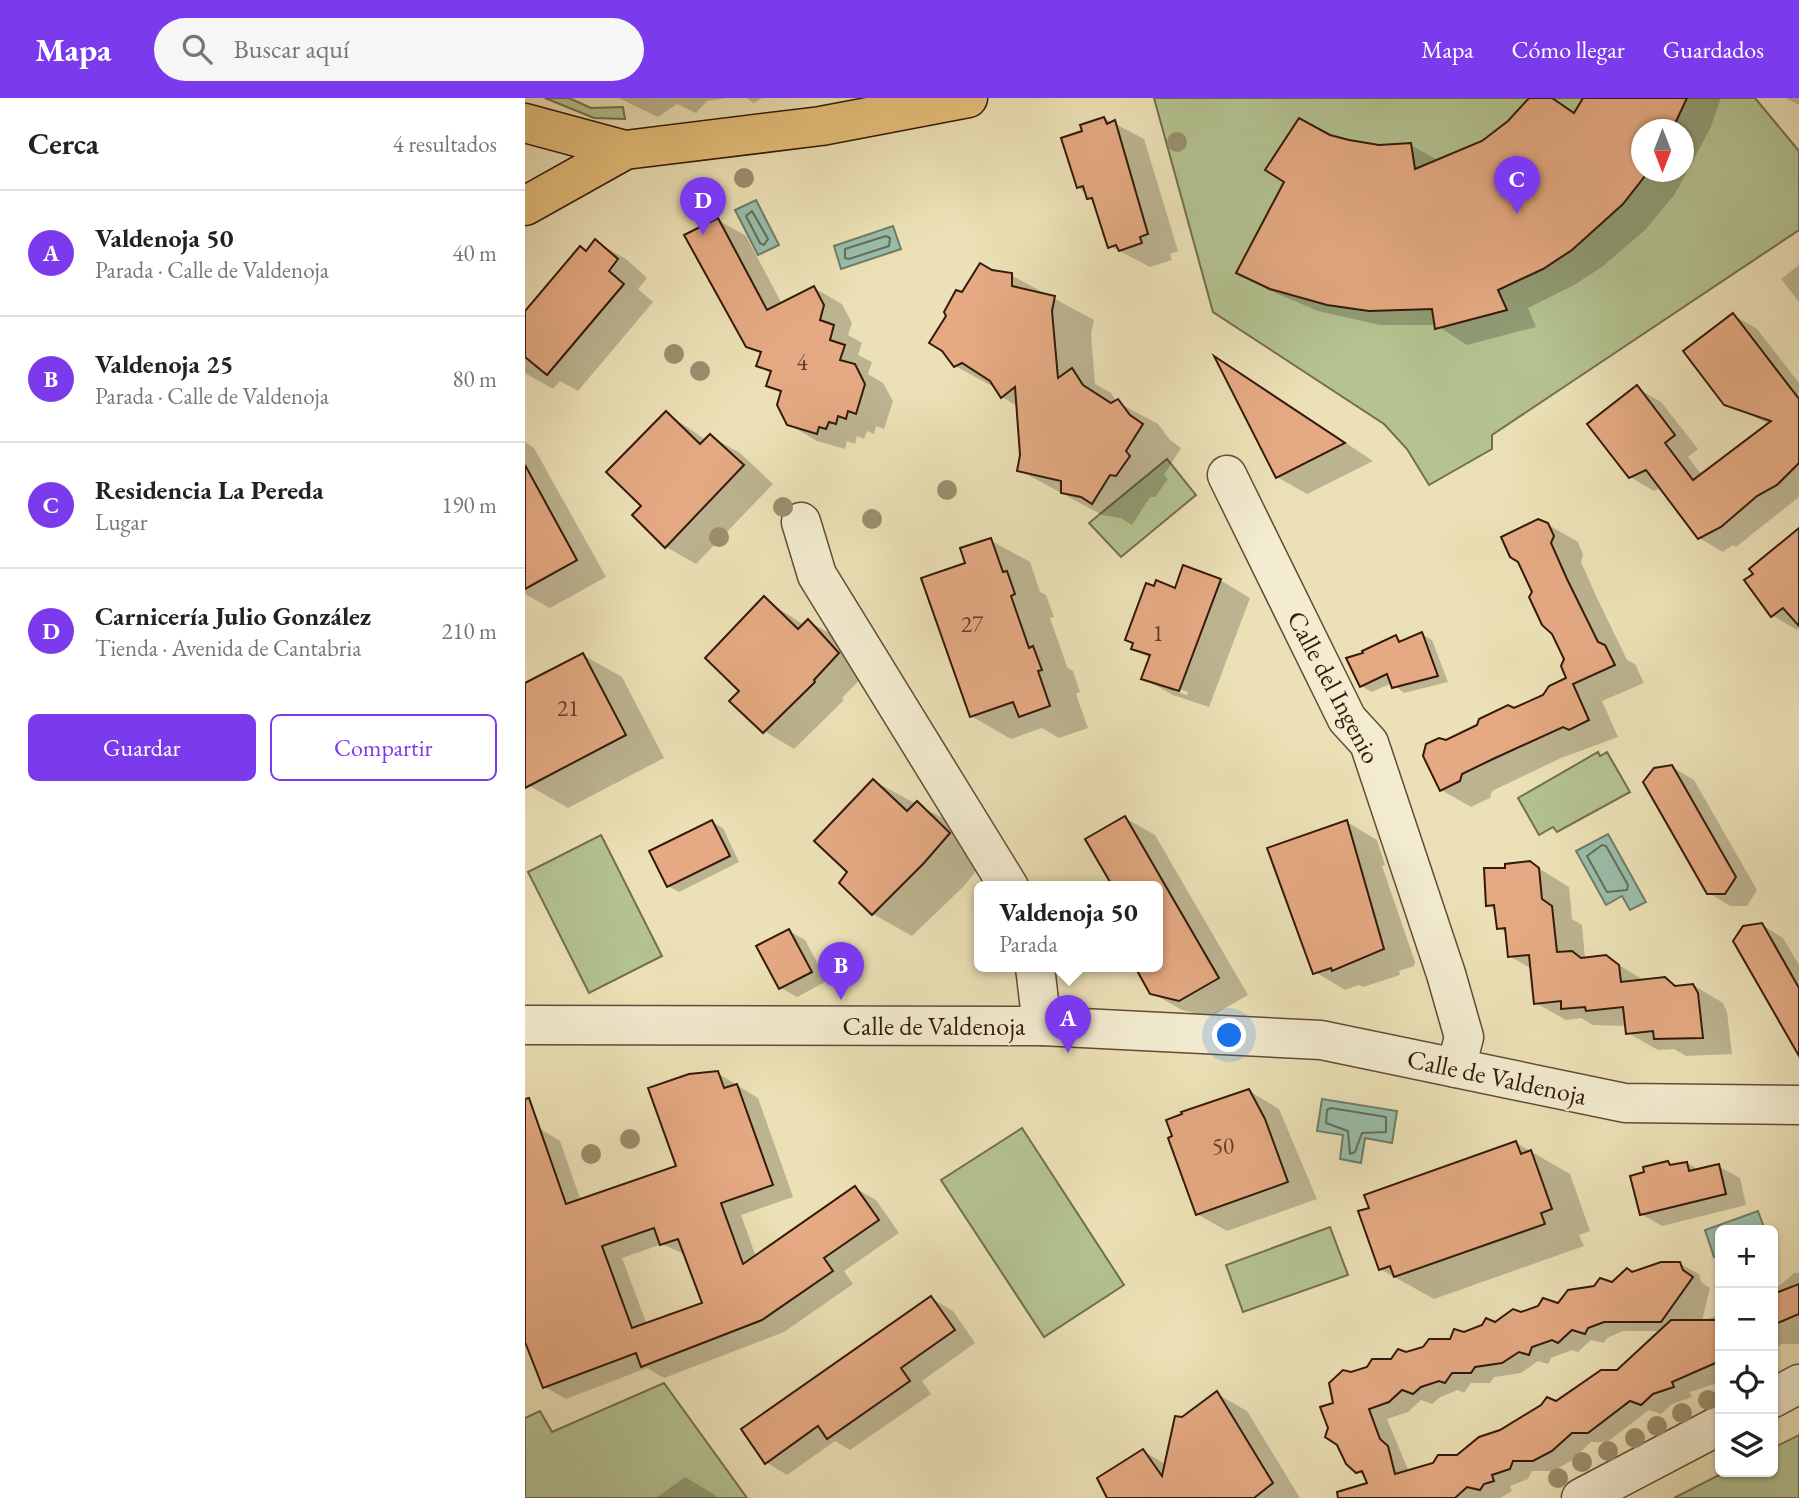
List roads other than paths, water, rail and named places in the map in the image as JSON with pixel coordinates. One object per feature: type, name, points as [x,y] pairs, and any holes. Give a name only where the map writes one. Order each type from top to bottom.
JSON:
[{"type":"main road","points":[[525,123],[625,150],[821,126],[968,98]]},
{"type":"main road","points":[[525,206],[625,150]]},
{"type":"street","name":"Calle del Ingenio","points":[[1227,475],[1347,719],[1369,743],[1446,974],[1464,1037],[1456,1068]]},
{"type":"street","points":[[801,522],[817,575],[1005,881]]},
{"type":"street","points":[[1036,972],[1042,1026]]},
{"type":"street","name":"Calle de Valdenoja","points":[[525,1025],[1042,1026],[1321,1040],[1625,1103],[1799,1105]]},
{"type":"street","points":[[1778,1395],[1799,1384]]},
{"type":"street","points":[[1581,1498],[1715,1428]]},
{"type":"water","points":[[756,200],[779,245],[758,255],[735,210]]},
{"type":"water","points":[[893,226],[901,249],[841,269],[834,246]]},
{"type":"water","points":[[1608,834],[1646,902],[1630,910],[1622,896],[1606,905],[1576,851]]},
{"type":"water","points":[[1322,1099],[1397,1111],[1392,1143],[1365,1138],[1361,1163],[1340,1159],[1343,1135],[1317,1131]]},
{"type":"water","points":[[1758,1211],[1763,1225],[1719,1225]]},
{"type":"water","points":[[1715,1226],[1715,1257],[1714,1257],[1705,1230]]},
{"type":"place","name":"Residencia La Pereda","points":[[1517,214]]},
{"type":"place","name":"Carnicería Julio González","points":[[703,235]]},
{"type":"place","name":"Valdenoja 25","points":[[841,1000]]},
{"type":"place","name":"Valdenoja 50","points":[[1068,1053]]}]
